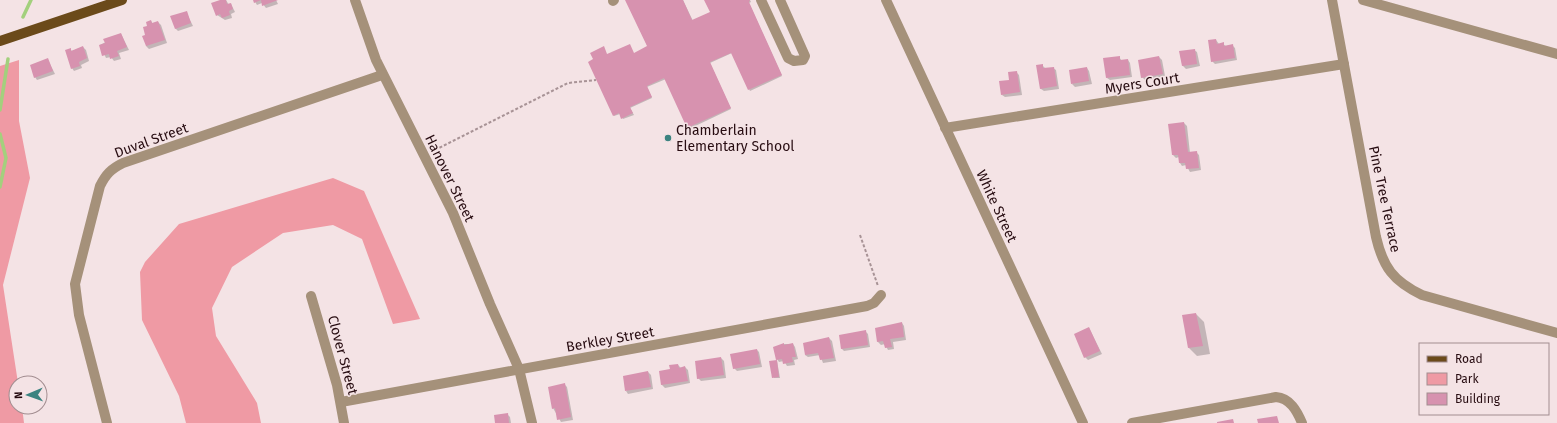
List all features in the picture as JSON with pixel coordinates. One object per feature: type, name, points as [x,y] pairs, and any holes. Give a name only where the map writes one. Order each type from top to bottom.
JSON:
[{"type":"main road","points":[[0,41],[122,0]]},
{"type":"street","name":"Hanover Street","points":[[355,0],[382,75],[453,212],[490,304],[519,369],[532,423]]},
{"type":"street","points":[[761,0],[788,58],[794,61],[803,60],[805,56],[780,0]]},
{"type":"street","name":"White Street","points":[[886,0],[1083,423]]},
{"type":"street","name":"Pine Tree Terrace","points":[[1332,0],[1376,237],[1382,257],[1391,274],[1406,287],[1422,295],[1557,333]]},
{"type":"street","points":[[1363,0],[1557,54]]},
{"type":"street","name":"Myers Court","points":[[945,128],[1344,64]]},
{"type":"street","name":"Duval Street","points":[[107,423],[79,315],[75,284],[100,186],[105,176],[112,169],[123,163],[382,75]]},
{"type":"street","name":"Berkley Street","points":[[341,402],[866,306],[874,303],[881,295]]},
{"type":"street","name":"Clover Street","points":[[312,296],[320,320],[341,402],[344,423]]},
{"type":"street","points":[[1132,423],[1276,397],[1284,399],[1290,404],[1302,423]]},
{"type":"path","points":[[434,150],[568,83],[596,80]]},
{"type":"path","points":[[860,235],[881,295]]},
{"type":"green space","points":[[19,60],[19,121],[30,178],[3,285],[17,375],[8,375],[8,415],[23,415],[24,423],[0,423],[0,66]]},
{"type":"green space","points":[[333,178],[364,191],[420,319],[393,324],[362,239],[333,225],[283,233],[232,267],[212,308],[216,336],[257,403],[261,423],[186,423],[179,396],[142,320],[140,272],[145,262],[179,224]]},
{"type":"building","points":[[226,0],[227,4],[231,3],[233,9],[229,11],[230,15],[222,18],[220,14],[216,16],[211,3]]},
{"type":"building","points":[[253,0],[261,0],[254,3]]},
{"type":"building","points":[[261,0],[278,0],[262,6]]},
{"type":"building","name":"Chamberlain Elementary School","points":[[625,0],[683,0],[692,20],[710,12],[704,0],[750,0],[749,2],[782,75],[748,90],[731,53],[710,62],[731,108],[687,128],[664,78],[647,86],[652,97],[630,107],[633,113],[621,119],[619,113],[613,116],[588,62],[593,59],[590,53],[604,46],[607,54],[630,44],[634,53],[647,46]]},
{"type":"building","points":[[187,11],[191,23],[175,29],[170,16]]},
{"type":"building","points":[[151,20],[152,23],[158,21],[165,40],[146,46],[142,36],[145,35],[143,27],[147,26],[146,22]]},
{"type":"building","points":[[121,33],[127,47],[117,51],[119,56],[110,59],[109,54],[102,56],[99,45],[105,43],[103,39]]},
{"type":"building","points":[[1216,39],[1217,44],[1224,42],[1224,46],[1233,44],[1235,58],[1211,62],[1208,40]]},
{"type":"building","points":[[83,46],[87,58],[79,62],[80,66],[71,69],[65,50],[71,48],[71,51]]},
{"type":"building","points":[[1195,49],[1197,64],[1182,66],[1179,51]]},
{"type":"building","points":[[1120,56],[1120,60],[1128,59],[1130,75],[1106,78],[1103,58]]},
{"type":"building","points":[[1159,56],[1163,74],[1141,78],[1138,60]]},
{"type":"building","points":[[48,58],[53,71],[34,78],[30,65]]},
{"type":"building","points":[[1043,64],[1043,68],[1054,67],[1057,86],[1040,89],[1036,65]]},
{"type":"building","points":[[1087,67],[1089,81],[1071,84],[1069,70]]},
{"type":"building","points":[[1017,71],[1020,92],[1001,95],[999,81],[1009,80],[1008,72]]},
{"type":"building","points":[[1184,122],[1188,152],[1197,151],[1199,168],[1186,169],[1185,163],[1179,163],[1178,155],[1172,155],[1168,124]]},
{"type":"building","points":[[1196,313],[1203,346],[1188,348],[1182,315]]},
{"type":"building","points":[[902,322],[904,337],[890,339],[892,347],[885,348],[883,341],[877,342],[875,328]]},
{"type":"building","points":[[1089,327],[1100,351],[1084,358],[1074,334]]},
{"type":"building","points":[[866,330],[868,345],[841,349],[839,335]]},
{"type":"building","points":[[829,337],[834,358],[820,360],[818,353],[805,355],[803,343]]},
{"type":"building","points":[[784,343],[784,345],[793,343],[796,357],[792,357],[793,362],[783,364],[782,359],[776,360],[773,347]]},
{"type":"building","points":[[757,349],[760,364],[733,369],[730,354]]},
{"type":"building","points":[[721,357],[724,375],[697,379],[695,361]]},
{"type":"building","points":[[777,360],[779,377],[772,378],[769,361]]},
{"type":"building","points":[[678,364],[679,368],[685,366],[688,381],[661,385],[659,371],[670,369],[669,365]]},
{"type":"building","points":[[648,371],[651,387],[625,391],[623,376]]},
{"type":"building","points":[[565,383],[571,417],[557,420],[555,408],[552,409],[548,387]]},
{"type":"building","points":[[508,413],[509,423],[495,423],[494,415]]},
{"type":"building","points":[[1277,416],[1279,423],[1258,423],[1257,419]]},
{"type":"building","points":[[1233,419],[1234,423],[1217,423],[1217,422]]},
{"type":"waterway","points":[[23,17],[31,0]]},
{"type":"waterway","points":[[0,110],[8,59]]},
{"type":"waterway","points":[[0,134],[6,158],[0,187]]},
{"type":"place","name":"Chamberlain Elementary School","points":[[668,138]]}]
